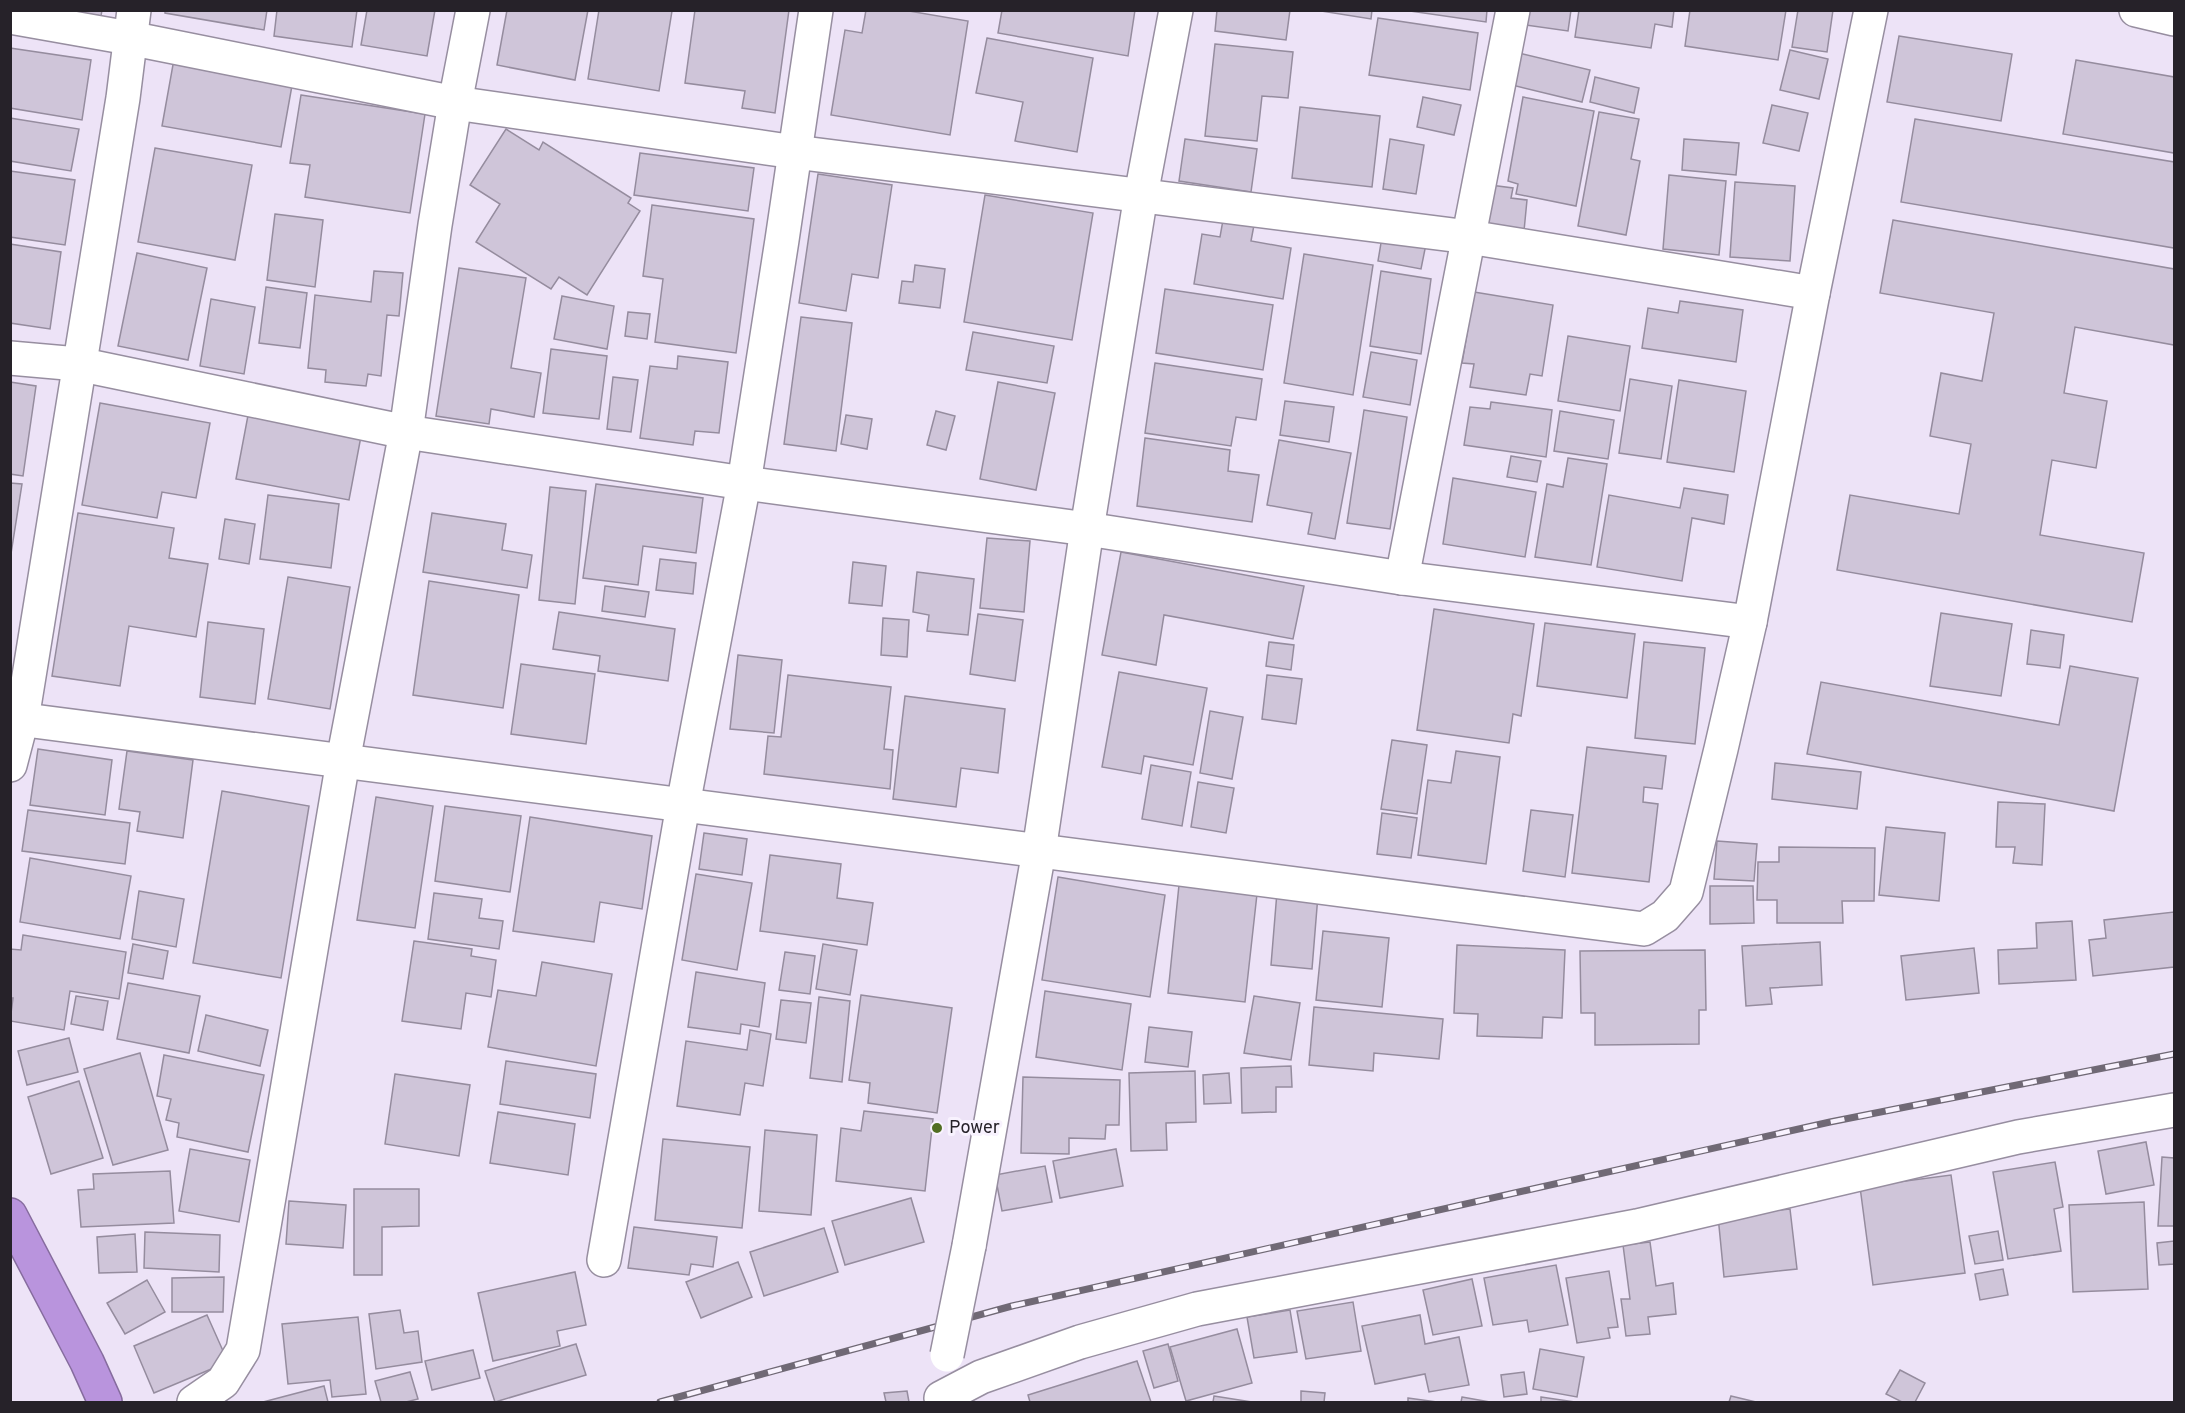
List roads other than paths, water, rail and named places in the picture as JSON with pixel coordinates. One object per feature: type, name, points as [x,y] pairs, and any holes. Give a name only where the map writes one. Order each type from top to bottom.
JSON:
[{"type":"highway","points":[[10,1215],[87,1362],[105,1402]]},
{"type":"street","points":[[194,1402],[223,1382],[243,1350],[343,762],[406,432],[435,225],[473,10]]},
{"type":"street","points":[[604,1260],[683,805],[744,483],[816,10]]},
{"type":"street","points":[[940,1400],[1039,851],[1087,529],[1141,195],[1176,10]]},
{"type":"street","points":[[1402,578],[1513,10]]},
{"type":"street","points":[[16,718],[1644,929],[1665,916],[1686,892],[1750,622],[1813,293],[1871,10]]},
{"type":"street","points":[[2136,10],[2175,20]]},
{"type":"street","points":[[10,17],[132,24],[455,103],[795,152],[1469,237],[1813,293]]},
{"type":"street","points":[[10,765],[16,718],[123,98],[132,24]]},
{"type":"street","points":[[10,358],[78,364],[406,432],[744,483],[1087,529],[1402,578],[1750,622]]},
{"type":"street","points":[[940,1400],[981,1377],[1080,1342],[1197,1309],[1637,1226],[2018,1137],[2175,1110]]},
{"type":"railway","points":[[660,1402],[1012,1306],[1830,1122],[2174,1054]]},
{"type":"place","name":"Power","points":[[937,1128]]}]
